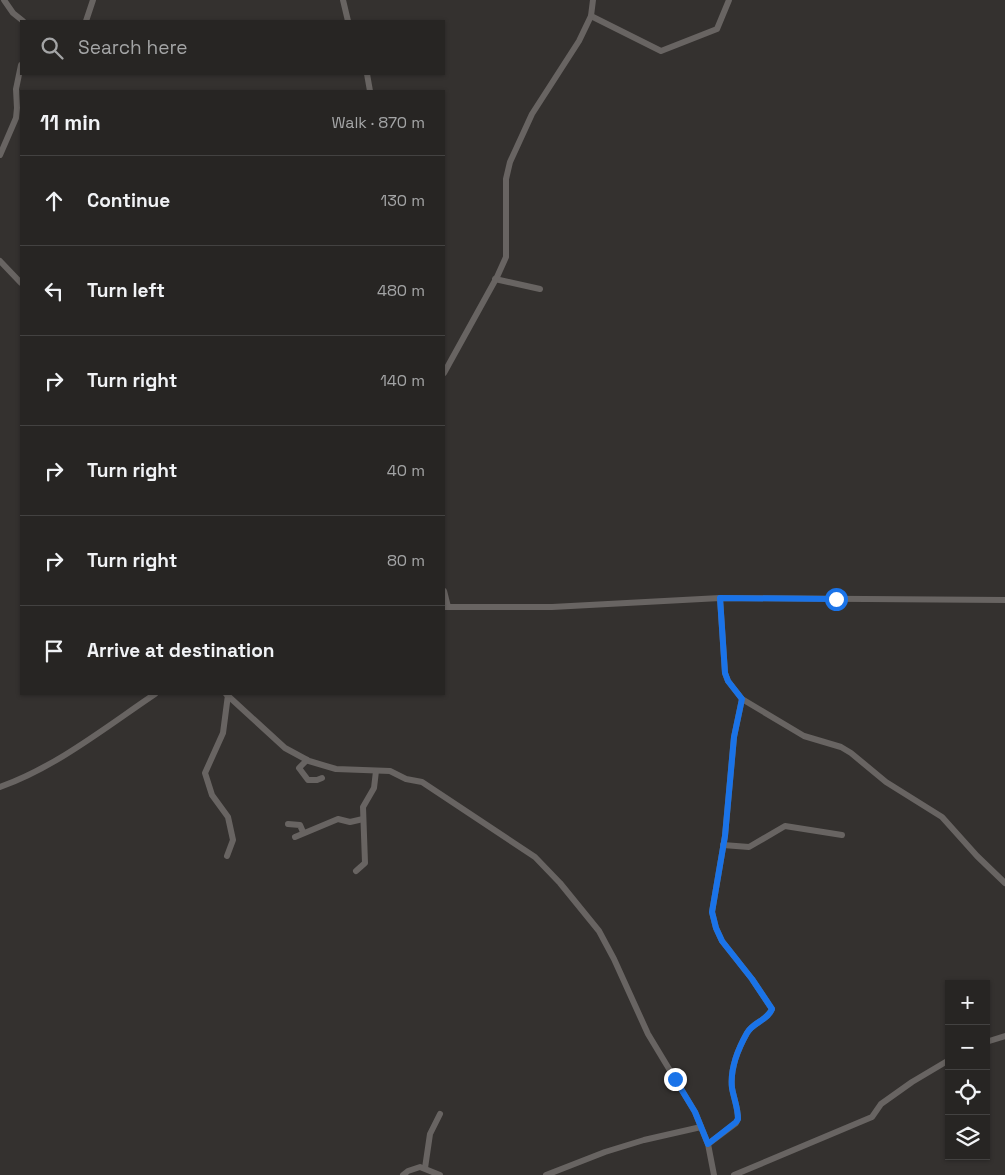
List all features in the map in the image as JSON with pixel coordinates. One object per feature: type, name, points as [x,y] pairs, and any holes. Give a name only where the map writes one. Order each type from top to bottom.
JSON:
[{"type":"street","points":[[4,0],[13,13],[22,20]]},
{"type":"street","points":[[86,20],[93,0]]},
{"type":"street","points":[[344,0],[348,20]]},
{"type":"street","points":[[445,371],[506,257],[506,179],[510,162],[532,114],[580,41],[590,16],[593,0]]},
{"type":"street","points":[[590,16],[661,50],[717,29],[728,0]]},
{"type":"street","points":[[86,20],[89,12]]},
{"type":"street","points":[[0,155],[16,118],[16,89],[20,70]]},
{"type":"street","points":[[367,75],[370,90]]},
{"type":"street","points":[[0,261],[20,283]]},
{"type":"street","points":[[495,279],[540,289]]},
{"type":"street","points":[[446,607],[552,607],[720,598],[1005,600]]},
{"type":"street","points":[[720,598],[725,673],[728,681],[742,699],[804,736],[841,747],[851,753],[886,782],[942,817],[977,856],[1005,883]]},
{"type":"street","points":[[0,787],[19,780],[61,757],[154,695]]},
{"type":"street","points":[[227,695],[223,733],[204,773],[212,795],[228,817],[233,840],[227,856]]},
{"type":"street","points":[[228,695],[285,748],[307,760],[336,768],[390,772],[406,779],[422,782],[535,857],[560,883],[599,931],[614,959],[648,1034],[695,1112],[708,1144],[714,1175]]},
{"type":"street","points":[[708,1144],[738,1119],[731,1077],[734,1062],[747,1032],[752,1026],[763,1020],[772,1009],[722,941],[712,912],[723,845],[734,737],[742,699]]},
{"type":"street","points":[[307,760],[299,768],[308,780],[322,778]]},
{"type":"street","points":[[356,871],[365,863],[363,807],[374,788],[376,771]]},
{"type":"street","points":[[295,837],[303,832],[338,819],[350,822],[363,819]]},
{"type":"street","points":[[288,824],[300,825],[303,832]]},
{"type":"street","points":[[723,845],[749,847],[785,826],[842,835]]},
{"type":"street","points":[[990,1041],[1005,1036]]},
{"type":"street","points":[[734,1175],[872,1117],[881,1104],[912,1082],[945,1062]]},
{"type":"street","points":[[425,1168],[430,1134],[440,1114]]},
{"type":"street","points":[[546,1175],[604,1152],[644,1140],[701,1127]]},
{"type":"street","points":[[403,1175],[420,1167],[440,1175]]},
{"type":"route","points":[[675,1079],[695,1112],[708,1144],[738,1119],[731,1077],[734,1062],[747,1032],[752,1026],[763,1020],[772,1009],[752,979],[722,941],[712,912],[725,836],[734,737],[742,699],[728,681],[725,673],[720,598],[836,599]]}]
